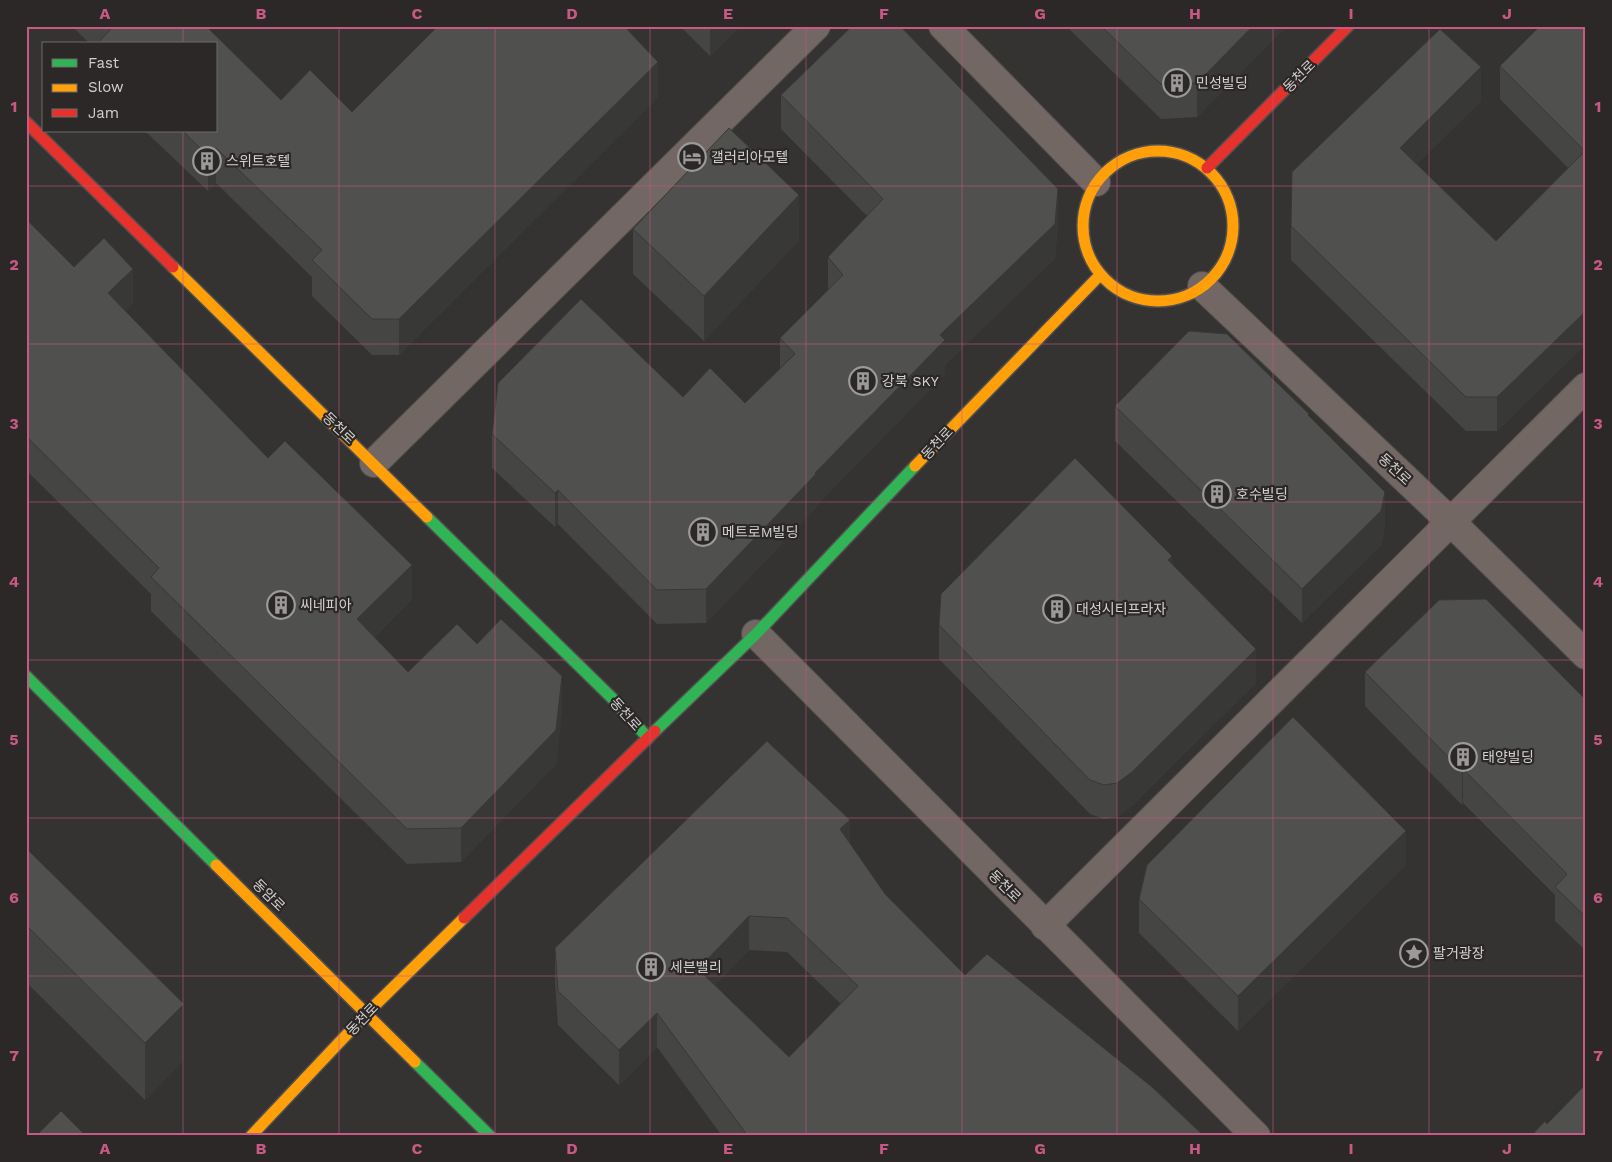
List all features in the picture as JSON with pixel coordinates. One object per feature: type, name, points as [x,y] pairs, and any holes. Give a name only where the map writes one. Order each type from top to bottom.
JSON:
[{"type":"street","points":[[374,463],[816,26]]},
{"type":"street","points":[[943,26],[1096,182]]},
{"type":"street","name":"동천로","points":[[1207,168],[1348,26]]},
{"type":"street","name":"동천로","points":[[26,122],[612,698],[648,738]]},
{"type":"street","points":[[1161,150],[1186,156],[1207,168],[1223,188],[1232,211],[1233,236],[1226,260],[1211,280],[1191,294],[1167,300],[1143,300],[1120,290],[1100,275],[1088,253],[1082,228],[1085,204],[1096,182],[1114,164],[1136,154],[1161,150]]},
{"type":"street","name":"동천로","points":[[251,1136],[367,1013],[756,634],[1100,275]]},
{"type":"street","name":"동천로","points":[[1202,286],[1450,521],[1586,655]]},
{"type":"street","points":[[1045,926],[1586,387]]},
{"type":"street","name":"동천로","points":[[756,634],[1256,1136]]},
{"type":"street","name":"동암로","points":[[26,676],[490,1136]]},
{"type":"building","points":[[108,26],[206,26],[281,100],[310,70],[352,112],[438,26],[624,26],[658,62],[399,319],[372,319],[312,260],[322,250],[216,148],[208,156],[184,132],[218,132],[218,42],[99,42],[111,29]]},
{"type":"building","points":[[852,26],[900,26],[1058,189],[1055,224],[940,335],[945,340],[815,473],[706,589],[657,590],[558,490],[555,493],[492,434],[498,383],[581,299],[683,397],[710,368],[745,403],[795,354],[780,338],[843,275],[828,257],[883,199],[781,95]]},
{"type":"building","points":[[1101,26],[1253,26],[1197,83],[1161,84]]},
{"type":"building","points":[[1540,26],[1586,26],[1586,311],[1497,397],[1466,397],[1291,226],[1292,172],[1440,29],[1481,67],[1400,148],[1496,241],[1585,151],[1500,66]]},
{"type":"building","points":[[729,128],[799,195],[704,296],[633,229]]},
{"type":"building","points":[[26,219],[74,267],[104,238],[133,269],[108,293],[268,458],[285,441],[412,565],[357,619],[408,672],[457,624],[477,644],[501,619],[562,676],[556,730],[461,828],[407,829],[151,577],[159,568],[26,436]]},
{"type":"building","points":[[1189,331],[1227,334],[1385,492],[1381,511],[1302,589],[1115,406]]},
{"type":"building","points":[[1075,458],[1172,556],[1168,560],[1256,649],[1132,772],[1117,783],[1104,785],[1090,780],[939,625],[941,594]]},
{"type":"building","points":[[1586,473],[1586,512],[1584,511]]},
{"type":"building","points":[[1486,599],[1586,700],[1586,917],[1555,887],[1567,874],[1365,672],[1439,600]]},
{"type":"building","points":[[1293,717],[1406,831],[1238,996],[1139,899],[1147,865]]},
{"type":"building","name":"세븐밸리","points":[[767,741],[850,820],[840,829],[885,894],[965,975],[987,954],[1152,1087],[1204,1136],[748,1136],[657,1013],[619,1050],[558,991],[555,948]],"holes":[[[749,916],[787,918],[858,986],[789,1057],[698,969]]]},
{"type":"building","points":[[26,848],[184,1004],[145,1043],[26,925]]},
{"type":"building","points":[[1586,1084],[1586,1136],[1531,1136],[1545,1121],[1547,1124]]},
{"type":"building","points":[[61,1111],[86,1136],[36,1136]]},
{"type":"traffic: fast","points":[[655,731],[756,634],[915,466]]},
{"type":"traffic: fast","points":[[427,517],[612,698],[648,738]]},
{"type":"traffic: fast","points":[[26,676],[216,865]]},
{"type":"traffic: fast","points":[[415,1062],[490,1136]]},
{"type":"traffic: slow","points":[[1158,151],[1187,157],[1211,173],[1227,197],[1233,226],[1227,255],[1211,279],[1187,295],[1158,301],[1129,295],[1105,279],[1089,255],[1083,226],[1089,197],[1105,173],[1129,157],[1158,151]]},
{"type":"traffic: slow","points":[[173,267],[427,517]]},
{"type":"traffic: slow","points":[[915,466],[1100,275]]},
{"type":"traffic: slow","points":[[216,865],[415,1062]]},
{"type":"traffic: slow","points":[[251,1136],[367,1013],[464,918]]},
{"type":"traffic: jam","points":[[1207,168],[1348,26]]},
{"type":"traffic: jam","points":[[26,122],[173,267]]},
{"type":"traffic: jam","points":[[464,918],[655,731]]},
{"type":"place","name":"민성빌딩","points":[[1177,83]]},
{"type":"place","name":"갤러리아모텔","points":[[692,157]]},
{"type":"place","name":"스위트호텔","points":[[207,161]]},
{"type":"place","name":"강북 SKY","points":[[863,381]]},
{"type":"place","name":"호수빌딩","points":[[1217,494]]},
{"type":"place","name":"메트로M빌딩","points":[[703,532]]},
{"type":"place","name":"씨네피아","points":[[281,605]]},
{"type":"place","name":"대성시티프라자","points":[[1057,609]]},
{"type":"place","name":"태양빌딩","points":[[1463,757]]},
{"type":"place","name":"팔거광장","points":[[1414,953]]},
{"type":"place","name":"세븐밸리","points":[[651,967]]}]
